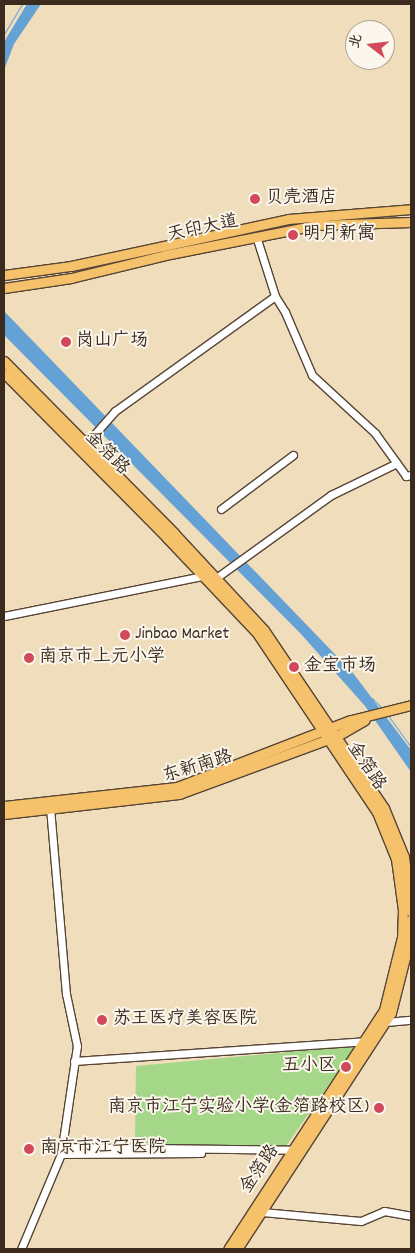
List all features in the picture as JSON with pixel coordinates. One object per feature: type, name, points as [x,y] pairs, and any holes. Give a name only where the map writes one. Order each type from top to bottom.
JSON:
[{"type":"main road","name":"天印大道","points":[[4,275],[71,266],[163,244],[288,219],[411,209]]},
{"type":"main road","name":"天印大道","points":[[4,288],[71,278],[256,236],[316,225],[411,222]]},
{"type":"main road","name":"金箔路","points":[[4,362],[216,578],[264,630],[330,734]]},
{"type":"main road","name":"金箔路","points":[[4,373],[203,576],[256,634],[384,808],[404,857],[409,911],[384,1010],[262,1212],[237,1249]]},
{"type":"main road","points":[[330,734],[368,718],[408,706]]},
{"type":"main road","name":"东新南路","points":[[4,806],[177,787],[330,734]]},
{"type":"main road","name":"东新南路","points":[[4,814],[179,794],[330,734]]},
{"type":"main road","name":"金箔路","points":[[228,1249],[297,1152],[391,1013],[405,957],[411,919]]},
{"type":"street","points":[[256,236],[275,296],[285,312],[312,375],[375,433],[406,476],[411,475]]},
{"type":"street","points":[[85,445],[115,411],[275,296]]},
{"type":"street","points":[[221,510],[293,455]]},
{"type":"street","points":[[216,578],[331,495],[397,464]]},
{"type":"street","points":[[4,616],[203,576]]},
{"type":"street","points":[[21,1249],[62,1150],[76,1046],[66,994],[50,808]]},
{"type":"street","points":[[386,1022],[411,1020]]},
{"type":"street","points":[[74,1061],[364,1041]]},
{"type":"street","points":[[62,1150],[297,1152]]},
{"type":"street","points":[[262,1212],[361,1221],[384,1211],[411,1216]]},
{"type":"green space","points":[[356,1046],[286,1146],[135,1145],[136,1066]]},
{"type":"water","points":[[27,4],[41,4],[14,44],[4,70],[4,42]]},
{"type":"water","points":[[4,311],[353,673],[411,750],[411,772],[365,706],[301,634],[4,335]]},
{"type":"waterway","points":[[4,34],[22,4]]},
{"type":"waterway","points":[[162,493],[196,527]]},
{"type":"waterway","points":[[372,698],[381,707]]},
{"type":"waterway","points":[[387,714],[411,747]]},
{"type":"place","name":"贝壳酒店","points":[[255,199]]},
{"type":"place","name":"明月新寓","points":[[293,235]]},
{"type":"place","name":"岗山广场","points":[[66,342]]},
{"type":"place","name":"Jinbao Market","points":[[125,635]]},
{"type":"place","name":"南京市上元小学","points":[[29,658]]},
{"type":"place","name":"金宝市场","points":[[294,667]]},
{"type":"place","name":"苏王医疗美容医院","points":[[102,1020]]},
{"type":"place","name":"五小区","points":[[346,1067]]},
{"type":"place","name":"南京市江宁实验小学(金箔路校区)","points":[[379,1108]]},
{"type":"place","name":"南京市江宁医院","points":[[29,1149]]}]
